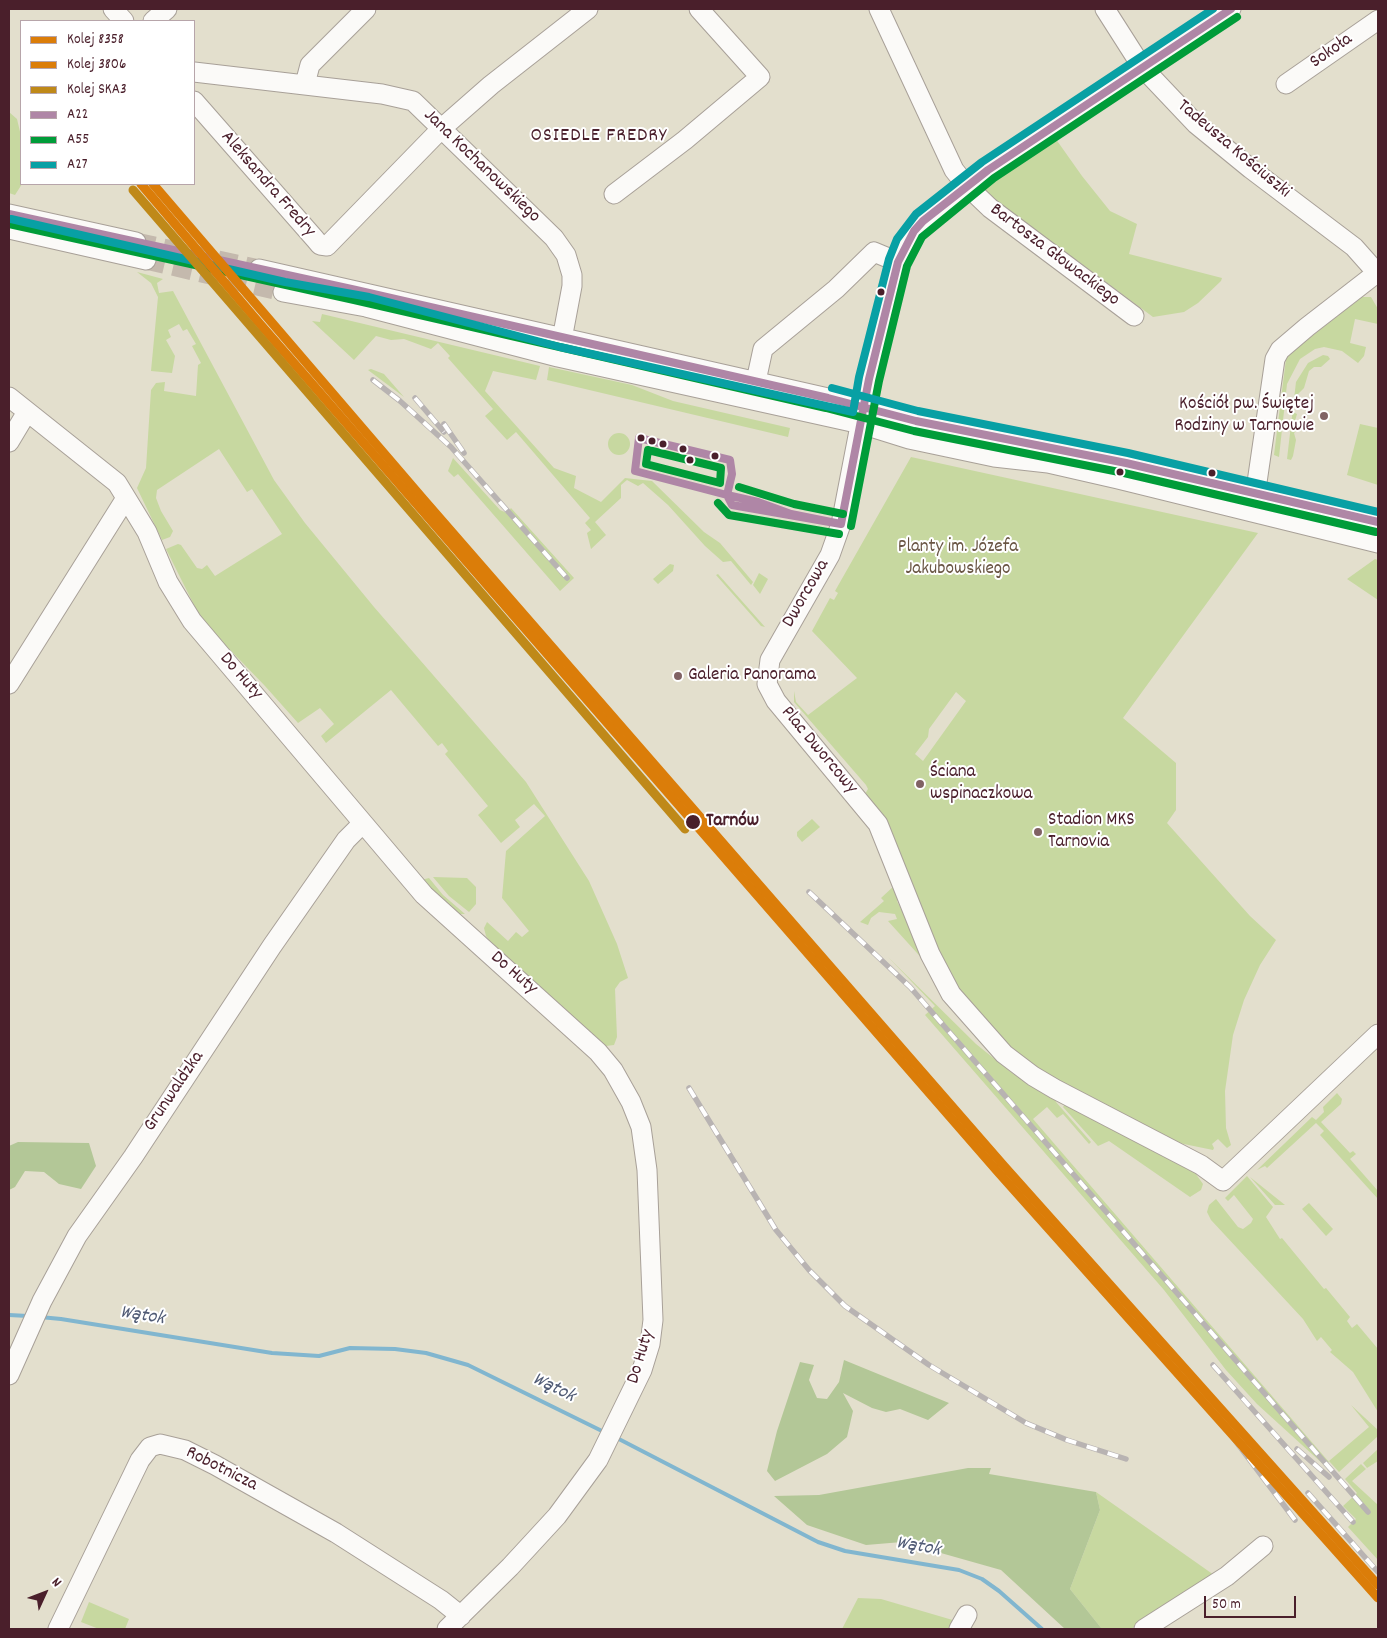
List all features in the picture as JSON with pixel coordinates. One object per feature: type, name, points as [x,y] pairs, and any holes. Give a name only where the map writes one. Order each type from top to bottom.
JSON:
[{"type":"street","points":[[113,9],[123,20]]},
{"type":"street","points":[[154,20],[167,9]]},
{"type":"street","points":[[304,84],[310,65],[366,9]]},
{"type":"street","name":"Aleksandra Fredry","points":[[195,102],[315,239],[324,246],[330,245],[442,128],[491,84],[588,9]]},
{"type":"street","points":[[614,194],[685,140],[760,77],[698,9]]},
{"type":"street","name":"Bartosza Głowackiego","points":[[879,9],[954,170],[966,185],[990,208],[1134,316]]},
{"type":"street","name":"Tadeusza Kościuszki","points":[[1105,9],[1142,67],[1196,124],[1251,169],[1354,247],[1378,273]]},
{"type":"street","name":"Dworcowa","points":[[778,645],[834,545],[841,524],[862,416],[898,262],[906,244],[923,221],[966,185],[1231,9]]},
{"type":"street","name":"Sokoła","points":[[1286,84],[1378,20]]},
{"type":"street","name":"Jana Kochanowskiego","points":[[195,72],[382,94],[413,102],[554,238],[566,254],[572,275],[572,286],[560,347]]},
{"type":"street","points":[[12,226],[136,242]]},
{"type":"street","points":[[12,226],[146,260]]},
{"type":"street","points":[[756,381],[763,349],[836,289],[874,252],[898,262]]},
{"type":"street","points":[[259,269],[560,347],[756,381],[862,416],[910,439],[994,456],[1048,463],[1378,543]]},
{"type":"street","points":[[1252,512],[1257,492],[1275,359],[1280,350],[1307,327],[1378,273]]},
{"type":"street","points":[[284,292],[560,347],[862,416],[916,420],[1126,463],[1257,492],[1378,522]]},
{"type":"street","name":"Do Huty","points":[[9,397],[101,468],[117,483],[147,532],[168,582],[192,621],[436,907],[598,1052],[613,1070],[631,1102],[641,1127],[647,1170],[653,1320],[650,1344],[642,1370],[598,1460],[556,1516],[510,1567],[447,1629]]},
{"type":"street","points":[[9,442],[27,412]]},
{"type":"street","points":[[9,684],[126,498]]},
{"type":"street","name":"Plac Dworcowy","points":[[778,645],[770,660],[767,674],[770,692],[878,824],[930,954],[946,986],[963,1009],[1004,1054],[1055,1089],[1201,1165],[1223,1181],[1378,1034]]},
{"type":"street","name":"Grunwaldzka","points":[[9,1375],[42,1301],[78,1236],[133,1157],[160,1113],[272,946],[346,840],[364,823]]},
{"type":"street","name":"Robotnicza","points":[[58,1629],[140,1460],[150,1447],[160,1444],[185,1450],[208,1461],[319,1524],[401,1574],[461,1616]]},
{"type":"street","points":[[1144,1629],[1227,1576],[1263,1546]]},
{"type":"green space","points":[[9,112],[17,119],[20,132],[21,185],[15,195],[9,193]]},
{"type":"green space","points":[[1053,135],[1110,211],[1137,224],[1129,254],[1222,278],[1221,281],[1198,303],[1184,312],[1153,317],[1079,262],[976,196]]},
{"type":"green space","points":[[137,272],[163,279],[157,283],[159,293],[173,291],[274,480],[305,523],[374,607],[526,782],[589,881],[617,944],[628,978],[620,982],[615,989],[617,1037],[614,1045],[606,1046],[493,946],[486,936],[484,928],[487,922],[508,941],[516,932],[522,937],[529,931],[502,898],[506,851],[545,816],[534,804],[515,820],[520,827],[501,843],[478,815],[488,806],[445,754],[448,751],[442,743],[438,746],[391,690],[326,743],[321,736],[334,724],[320,708],[298,723],[208,627],[197,611],[166,549],[178,544],[181,545],[197,568],[202,569],[207,565],[215,576],[282,534],[252,489],[247,492],[219,449],[157,490],[156,498],[161,511],[173,531],[170,537],[162,540],[137,488],[146,468],[151,390],[156,383],[165,382],[164,391],[196,396],[198,365],[201,363],[192,346],[196,344],[187,329],[183,331],[179,324],[168,330],[171,337],[166,340],[175,356],[172,373],[151,371],[158,297],[151,283]]},
{"type":"green space","points":[[1362,297],[1371,297],[1378,309],[1378,324],[1355,319],[1350,343],[1366,347],[1364,356],[1358,363],[1342,351],[1324,347],[1315,349],[1300,359],[1287,384],[1279,457],[1274,455],[1286,359],[1289,354]]},
{"type":"green space","points":[[322,314],[540,366],[536,380],[493,371],[485,391],[554,468],[576,476],[574,488],[601,502],[625,478],[652,481],[704,532],[720,543],[753,582],[751,585],[731,561],[723,562],[705,546],[668,505],[643,483],[638,486],[627,480],[621,485],[621,498],[595,522],[606,535],[591,549],[587,533],[591,530],[585,523],[590,518],[516,432],[507,440],[485,416],[493,409],[448,358],[450,356],[438,343],[431,349],[404,339],[391,340],[376,336],[354,360],[312,321],[320,322]]},
{"type":"green space","points":[[1323,355],[1328,356],[1330,359],[1321,367],[1314,367],[1309,371],[1304,388],[1297,395],[1293,412],[1297,414],[1295,421],[1300,422],[1299,428],[1294,433],[1296,440],[1293,456],[1291,460],[1287,459],[1296,382],[1308,363]]},
{"type":"green space","points":[[549,367],[632,385],[673,401],[790,428],[788,437],[547,380]]},
{"type":"green space","points":[[371,369],[384,374],[404,397],[368,370]]},
{"type":"green space","points":[[1360,424],[1378,428],[1378,485],[1347,475]]},
{"type":"green space","points":[[615,433],[623,433],[630,440],[630,448],[623,455],[615,455],[608,448],[608,440]]},
{"type":"green space","name":"Planty im. Józefa Jakubowskiego","points":[[911,457],[1258,533],[1123,718],[1176,763],[1176,810],[1167,823],[1250,916],[1276,940],[1260,965],[1244,1000],[1233,1035],[1225,1091],[1226,1128],[1231,1145],[1227,1148],[1218,1139],[1212,1144],[1213,1150],[1179,1143],[1040,1072],[999,1038],[946,977],[862,799],[868,789],[866,785],[794,702],[794,691],[796,702],[808,715],[857,678],[812,631],[830,598],[834,600],[838,593],[835,591]],"holes":[[[956,692],[966,701],[923,761],[915,754],[928,737],[929,729]]]},
{"type":"green space","points":[[453,458],[500,510],[507,513],[511,508],[574,578],[560,591],[458,474],[454,477],[448,471]]},
{"type":"green space","points":[[1375,559],[1378,560],[1378,600],[1347,579]]},
{"type":"green space","points":[[670,564],[674,565],[673,571],[658,584],[653,579]]},
{"type":"green space","points":[[759,573],[768,579],[760,594],[753,585]]},
{"type":"green space","points":[[718,574],[765,627],[761,626],[716,575]]},
{"type":"green space","points":[[812,819],[820,827],[802,842],[797,836],[797,832]]},
{"type":"green space","points":[[433,877],[467,878],[476,887],[476,904],[469,912],[449,896]]},
{"type":"green space","points":[[429,878],[443,895],[465,914],[455,914],[421,880]]},
{"type":"green space","points":[[895,885],[900,899],[897,901],[901,909],[904,908],[936,974],[888,921],[897,919],[895,914],[879,912],[871,918],[868,925],[860,922],[884,901],[881,898]]},
{"type":"green space","points":[[888,957],[976,1044],[1012,1073],[1055,1099],[1091,1142],[1089,1144],[1063,1114],[1057,1118],[1047,1107],[1033,1119],[1329,1462],[1324,1465],[1257,1404],[1226,1370],[1164,1290],[925,1015],[935,1006]]},
{"type":"green space","points":[[1337,1093],[1342,1099],[1341,1104],[1321,1122],[1350,1153],[1353,1151],[1356,1154],[1350,1159],[1378,1191],[1378,1199],[1320,1135],[1324,1131],[1316,1123],[1267,1168],[1265,1166],[1257,1170],[1312,1117],[1316,1120],[1324,1112],[1323,1107]]},
{"type":"green space","points":[[1065,1104],[1193,1170],[1203,1184],[1201,1190],[1190,1197],[1109,1141],[1098,1146],[1063,1107]]},
{"type":"green space","points":[[18,1142],[89,1143],[96,1166],[81,1189],[59,1184],[44,1172],[25,1171],[15,1187],[9,1190],[9,1146]]},
{"type":"green space","points":[[1247,1176],[1273,1207],[1266,1217],[1280,1239],[1282,1238],[1350,1317],[1347,1321],[1352,1328],[1357,1324],[1378,1349],[1378,1412],[1353,1372],[1330,1352],[1332,1350],[1321,1337],[1317,1341],[1303,1319],[1211,1220],[1207,1212],[1209,1205],[1216,1199],[1238,1227],[1243,1229],[1251,1223],[1253,1219],[1234,1195],[1228,1201],[1225,1198]]},
{"type":"green space","points":[[1250,1177],[1285,1205],[1275,1205]]},
{"type":"green space","points":[[1309,1203],[1333,1229],[1326,1236],[1302,1209]]},
{"type":"green space","points":[[844,1360],[949,1403],[928,1420],[900,1409],[886,1412],[872,1408],[843,1393],[853,1411],[847,1437],[827,1454],[775,1481],[767,1471],[777,1431],[800,1362],[814,1365],[809,1380],[817,1398],[827,1399],[839,1382]]},
{"type":"green space","points":[[1351,1405],[1378,1430],[1378,1436],[1339,1472],[1329,1461],[1369,1427]]},
{"type":"green space","points":[[1378,1449],[1378,1461],[1367,1468],[1363,1463]]},
{"type":"green space","points":[[1361,1464],[1366,1469],[1352,1481],[1378,1505],[1378,1560],[1348,1527],[1356,1519],[1343,1506],[1357,1493],[1345,1479]]},
{"type":"green space","points":[[968,1468],[991,1468],[989,1474],[1096,1492],[1100,1510],[1070,1589],[1102,1629],[1065,1629],[1001,1570],[902,1542],[866,1545],[807,1525],[774,1496],[819,1495]]},
{"type":"green space","points":[[1096,1492],[1214,1575],[1131,1629],[1102,1629],[1070,1589],[1100,1510]]},
{"type":"green space","points":[[858,1598],[881,1599],[956,1621],[952,1629],[842,1629]]},
{"type":"green space","points":[[89,1602],[129,1619],[125,1629],[99,1629],[81,1622]]},
{"type":"waterway","name":"Wątok","points":[[9,1315],[28,1316]]},
{"type":"waterway","name":"Wątok","points":[[40,1317],[272,1353],[319,1356],[350,1348],[395,1349],[426,1353],[468,1365],[606,1433]]},
{"type":"waterway","name":"Wątok","points":[[615,1437],[818,1542],[845,1551],[959,1570],[982,1579],[999,1591],[1042,1629]]},
{"type":"tunnel","points":[[136,242],[259,269]]},
{"type":"tunnel","points":[[146,260],[283,292]]},
{"type":"railway","points":[[373,380],[400,401],[451,447],[567,578]]},
{"type":"railway","points":[[415,398],[444,432]]},
{"type":"railway","points":[[444,424],[464,453]]},
{"type":"railway","points":[[809,892],[910,987],[1368,1512]]},
{"type":"railway","points":[[689,1088],[776,1230],[809,1270],[845,1306],[929,1365],[1026,1423],[1067,1440],[1126,1459]]},
{"type":"railway","points":[[1213,1365],[1353,1522]]},
{"type":"railway","points":[[1222,1423],[1295,1520]]},
{"type":"railway","points":[[1297,1449],[1329,1477]]},
{"type":"railway","points":[[1308,1493],[1378,1572]]},
{"type":"rail line","name":"8358","points":[[142,185],[260,324],[998,1172],[1378,1598]]},
{"type":"rail line","name":"3806","points":[[154,185],[424,500],[1004,1166],[1378,1585]]},
{"type":"rail line","name":"SKA3","points":[[133,190],[685,829]]},
{"type":"transit line","name":"A27","points":[[11,219],[285,282],[369,297],[560,347],[853,412],[859,377],[889,259],[897,239],[916,214],[982,162],[1213,9]]},
{"type":"transit line","name":"A22","points":[[841,524],[869,379],[898,262],[914,231],[923,221],[988,170],[1231,9]]},
{"type":"transit line","name":"A55","points":[[851,526],[879,381],[907,266],[922,237],[994,178],[1237,17]]},
{"type":"transit line","name":"A22","points":[[9,214],[356,290],[828,398],[916,421],[1126,463],[1378,522]]},
{"type":"transit line","name":"A55","points":[[9,224],[354,300],[826,408],[914,431],[1124,473],[1376,532]]},
{"type":"transit line","name":"A27","points":[[832,388],[918,411],[1128,453],[1378,512]]},
{"type":"transit line","name":"A22","points":[[639,438],[730,460],[732,474],[727,495],[635,471],[639,438]]},
{"type":"transit line","name":"A55","points":[[648,450],[721,468],[720,483],[646,464],[648,450]]},
{"type":"transit line","name":"A55","points":[[739,487],[794,504],[843,514]]},
{"type":"transit line","name":"A22","points":[[727,495],[758,502],[791,514],[841,524],[732,505],[727,495]]},
{"type":"transit line","name":"A55","points":[[718,503],[729,515],[839,534]]},
{"type":"place","name":"Kościół pw. Świętej Rodziny w Tarnowie","points":[[1324,416]]},
{"type":"place","name":"Galeria Panorama","points":[[678,676]]},
{"type":"place","name":"Ściana wspinaczkowa","points":[[920,784]]},
{"type":"place","name":"Tarnów","points":[[693,822]]},
{"type":"place","name":"Stadion MKS Tarnovia","points":[[1038,832]]},
{"type":"district","name":"OSIEDLE FREDRY","points":[[599,137]]}]
